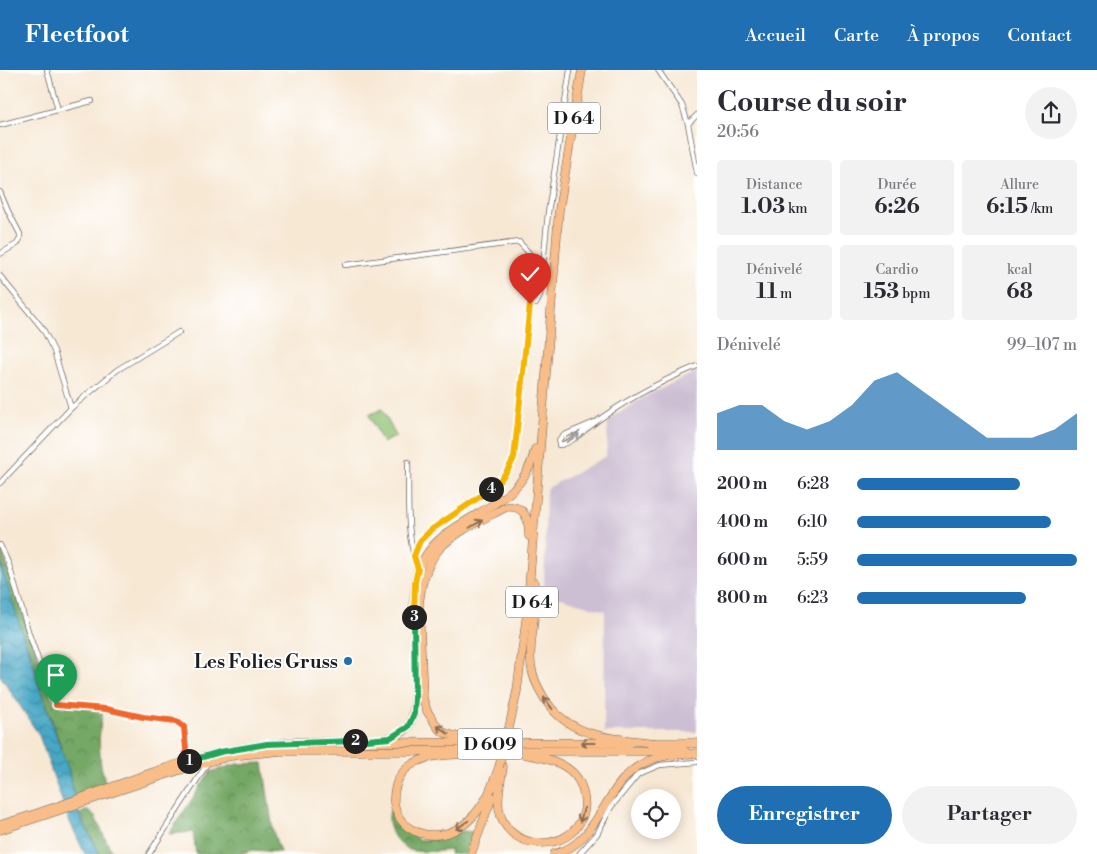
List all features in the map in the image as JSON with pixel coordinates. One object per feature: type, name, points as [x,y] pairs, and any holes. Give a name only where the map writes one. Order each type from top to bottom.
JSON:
[{"type":"main road","name":"D 64","points":[[511,728],[527,613],[559,210],[582,70]]},
{"type":"main road","name":"D 64","points":[[469,854],[501,767],[523,680],[535,583],[541,475],[564,210],[566,166]]},
{"type":"main road","points":[[326,742],[390,738],[408,727],[414,714],[414,605],[415,582],[418,569],[426,553],[451,530],[498,501],[518,486],[533,459],[545,376]]},
{"type":"main road","points":[[488,744],[445,733],[434,723],[427,711],[422,684],[419,603],[422,584],[428,566],[439,550],[453,538],[506,507],[515,506],[521,509],[526,516],[529,528],[527,613]]},
{"type":"main road","points":[[535,583],[535,614],[530,662],[537,686],[546,702],[572,726],[592,734],[654,743]]},
{"type":"main road","name":"D 609","points":[[0,830],[220,752],[267,744],[326,742],[697,744]]},
{"type":"main road","name":"D 609","points":[[188,764],[280,751],[697,752]]},
{"type":"main road","points":[[492,787],[474,815],[462,826],[438,836],[416,833],[406,826],[398,816],[394,803],[394,791],[398,779],[406,769],[416,762],[442,755],[505,751],[542,757],[568,768],[577,778],[582,788],[585,802],[584,814],[579,826],[569,837],[558,843],[541,846],[517,838],[509,830],[499,808],[501,767]]},
{"type":"main road","points":[[554,854],[575,846],[624,779],[642,763],[661,756],[697,752]]},
{"type":"main road","name":"D 64","points":[[469,854],[492,787],[501,767]]},
{"type":"main road","name":"D 609","points":[[0,825],[55,810]]},
{"type":"street","points":[[47,70],[58,110]]},
{"type":"street","points":[[530,304],[536,304],[540,296],[548,213],[570,70]]},
{"type":"street","points":[[658,70],[682,105],[688,124],[697,173]]},
{"type":"street","points":[[0,125],[92,101]]},
{"type":"street","points":[[688,124],[697,115]]},
{"type":"street","points":[[0,192],[20,234],[20,239],[17,244],[0,254]]},
{"type":"street","points":[[345,265],[520,242],[529,253],[531,269],[530,304],[514,458],[500,482],[431,530],[420,541],[414,556]]},
{"type":"street","points":[[0,276],[42,329],[54,351],[71,408]]},
{"type":"street","points":[[0,484],[71,408],[117,370],[179,332]]},
{"type":"street","points":[[595,422],[562,436],[559,440],[559,445],[573,439],[595,422],[650,387],[697,366]]},
{"type":"street","points":[[408,462],[409,512],[414,556],[422,584]]},
{"type":"street","points":[[0,545],[7,560],[29,634],[53,702],[56,705],[106,709],[143,717],[176,721],[184,727],[186,732],[188,764]]},
{"type":"street","points":[[418,569],[428,566]]},
{"type":"street","points":[[150,854],[209,762],[220,752]]},
{"type":"street","points":[[579,854],[597,834],[611,807],[638,774],[660,765],[697,762]]},
{"type":"shaded area","points":[[697,371],[697,732],[604,732],[605,611],[544,593],[546,489],[606,456],[608,423],[614,416],[648,395]]},
{"type":"green space","points":[[382,409],[396,436],[383,443],[369,415]]},
{"type":"green space","points":[[0,545],[51,697],[57,705],[104,709],[99,744],[105,790],[82,797],[73,794],[65,761],[34,662],[14,613],[7,590]]},
{"type":"green space","points":[[263,763],[273,831],[280,852],[253,850],[240,854],[196,854],[193,832],[169,834],[210,772],[237,764]]},
{"type":"green space","points":[[88,810],[94,815],[113,854],[100,854],[79,814]]},
{"type":"green space","points":[[390,810],[403,828],[419,840],[440,839],[463,831],[473,832],[466,854],[450,854],[451,850],[414,851],[404,847],[390,828]]},
{"type":"water","points":[[0,562],[42,695],[68,768],[79,814],[100,854],[85,854],[68,818],[39,735],[0,675]]},
{"type":"place","name":"Les Folies Gruss","points":[[348,661]]},
{"type":"route","points":[[56,705],[106,709],[181,723],[186,732],[187,761],[220,752],[267,744],[390,738],[408,727],[414,714],[415,697],[414,605],[415,582],[418,569],[414,556],[420,541],[431,530],[500,482],[514,458],[530,304]]}]
